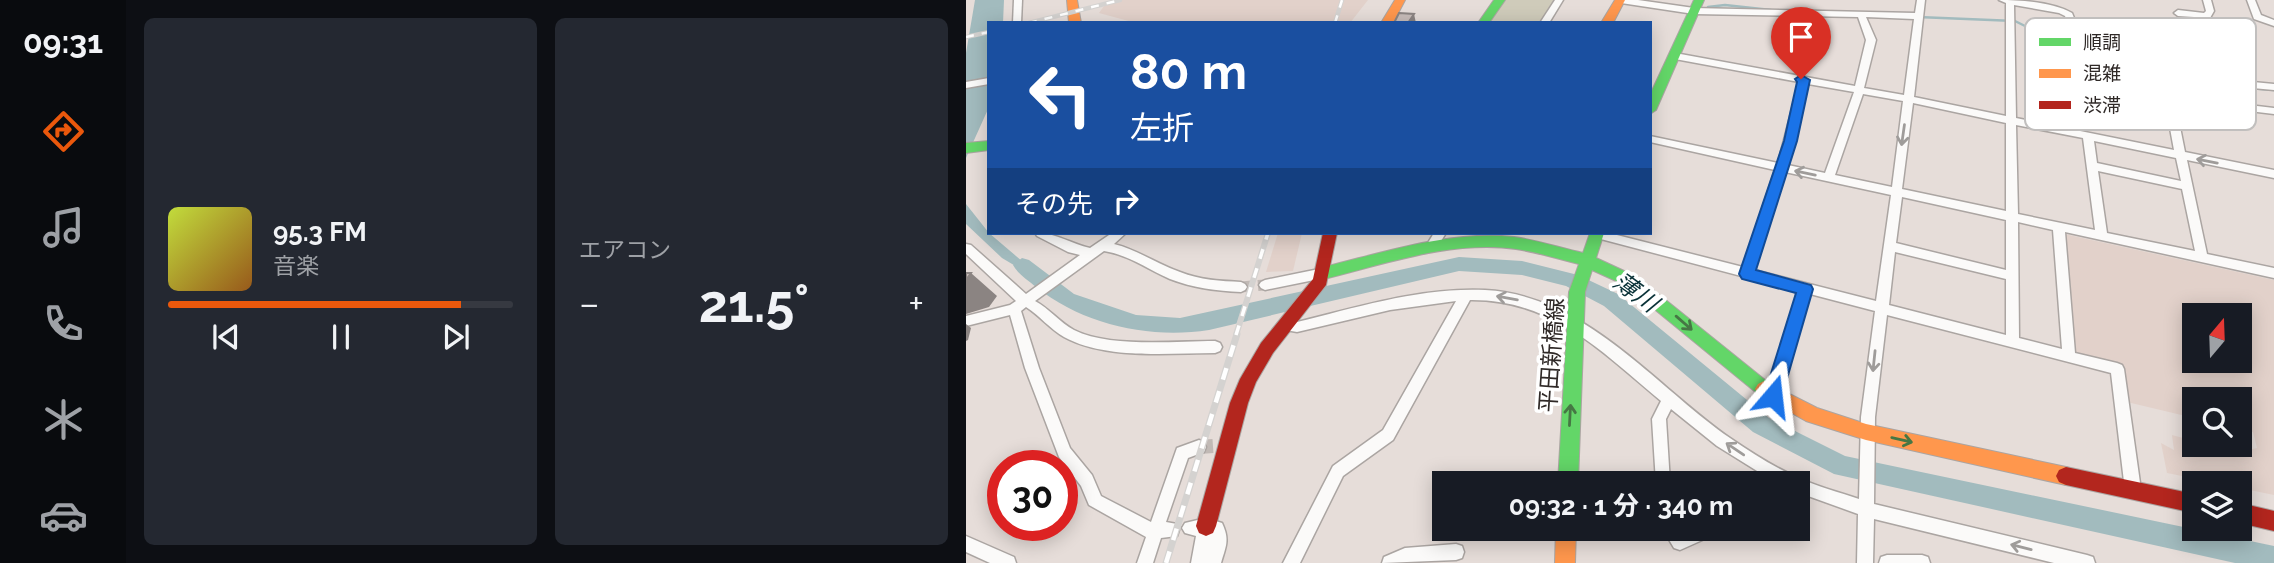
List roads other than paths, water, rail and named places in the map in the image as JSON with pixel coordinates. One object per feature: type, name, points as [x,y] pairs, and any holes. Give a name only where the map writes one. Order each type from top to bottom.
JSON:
[{"type":"street","points":[[1017,21],[1018,0]]},
{"type":"street","points":[[1072,0],[1075,21]]},
{"type":"street","points":[[1395,20],[1400,0]]},
{"type":"street","points":[[1395,20],[1410,0]]},
{"type":"street","points":[[1484,21],[1500,0]]},
{"type":"street","points":[[1545,21],[1559,0]]},
{"type":"street","points":[[1608,21],[1620,0],[1919,17]]},
{"type":"street","points":[[1865,563],[1866,437],[1921,0]]},
{"type":"street","points":[[2013,342],[2008,0],[2066,13],[2068,18]]},
{"type":"street","points":[[2178,13],[2207,16],[2210,11],[2207,0]]},
{"type":"street","points":[[2250,0],[2257,17],[2274,23]]},
{"type":"street","points":[[1652,106],[1696,6]]},
{"type":"street","points":[[1829,178],[1860,90],[1871,40],[1862,15]]},
{"type":"street","points":[[1675,56],[2025,123]]},
{"type":"street","points":[[1747,274],[1782,168],[1804,80]]},
{"type":"street","points":[[966,85],[987,81]]},
{"type":"street","points":[[2270,89],[2273,112]]},
{"type":"street","points":[[2059,130],[2274,174]]},
{"type":"street","points":[[2176,130],[2202,258]]},
{"type":"street","points":[[2088,136],[2102,237]]},
{"type":"street","points":[[1652,139],[2274,273]]},
{"type":"street","points":[[966,148],[987,145]]},
{"type":"street","points":[[966,158],[987,155]]},
{"type":"street","points":[[2092,166],[2187,186]]},
{"type":"street","points":[[2059,228],[2069,356]]},
{"type":"street","points":[[1045,235],[1072,248],[1130,250],[1165,271],[1206,285],[1241,287]]},
{"type":"street","points":[[966,321],[1024,302],[1117,235]]},
{"type":"street","points":[[1199,563],[1198,527],[1213,447],[1267,348],[1322,277],[1325,245],[1329,235]]},
{"type":"street","name":"平田新橋線","points":[[1569,471],[1575,319],[1585,263],[1596,235]]},
{"type":"street","points":[[1604,235],[2117,369],[2133,490]]},
{"type":"street","points":[[1265,285],[1322,277],[1436,239],[1518,238],[1631,281],[1737,370],[1773,396],[1866,437],[2182,500]]},
{"type":"street","points":[[1889,246],[2012,276]]},
{"type":"street","points":[[967,248],[1024,302],[1043,311],[1068,333],[1092,342],[1121,347],[1215,347]]},
{"type":"street","points":[[1773,396],[1805,289]]},
{"type":"street","points":[[1286,324],[1297,327],[1420,300],[1466,295],[1510,298],[1575,319],[1715,436],[1771,471]]},
{"type":"street","points":[[1291,563],[1338,471],[1388,435],[1466,295]]},
{"type":"street","points":[[1024,302],[1032,368],[1070,464],[1093,488],[1094,500],[1147,530],[1164,531]]},
{"type":"street","points":[[1662,471],[1659,419],[1669,399]]},
{"type":"street","points":[[1145,563],[1164,531],[1182,453],[1213,447]]},
{"type":"street","points":[[1810,489],[1865,506],[2087,563]]},
{"type":"street","points":[[2252,516],[2274,521]]},
{"type":"street","points":[[1198,527],[1217,528],[1220,540],[1213,563]]},
{"type":"street","points":[[1565,563],[1566,541]]},
{"type":"street","points":[[966,544],[1008,563]]},
{"type":"street","points":[[1390,563],[1405,556],[1457,552]]},
{"type":"street","points":[[1887,563],[1922,563]]},
{"type":"water","points":[[975,0],[1004,0],[1003,21],[987,21],[987,111],[966,158],[966,53]]},
{"type":"water","points":[[966,204],[987,230],[987,235],[991,235],[1056,290],[1002,258],[966,224]]},
{"type":"waterway","points":[[1708,7],[1725,5],[1771,10]]},
{"type":"waterway","points":[[1918,17],[2015,21],[2025,26]]},
{"type":"waterway","points":[[2256,89],[2274,90]]},
{"type":"waterway","name":"薄川","points":[[1022,265],[1067,300],[1136,323],[1180,326],[1209,322],[1459,264],[1522,268],[1571,280],[1611,300],[1761,425],[1842,466],[2274,559]]},
{"type":"tunnel","points":[[1241,287],[1265,285]]},
{"type":"tunnel","points":[[1199,447],[1213,446]]},
{"type":"railway","points":[[1037,21],[1120,0]]},
{"type":"railway","points":[[1336,21],[1342,0]]},
{"type":"railway","points":[[966,37],[987,32]]},
{"type":"railway","points":[[1236,335],[1267,235]]},
{"type":"railway","points":[[1166,563],[1237,334]]}]
